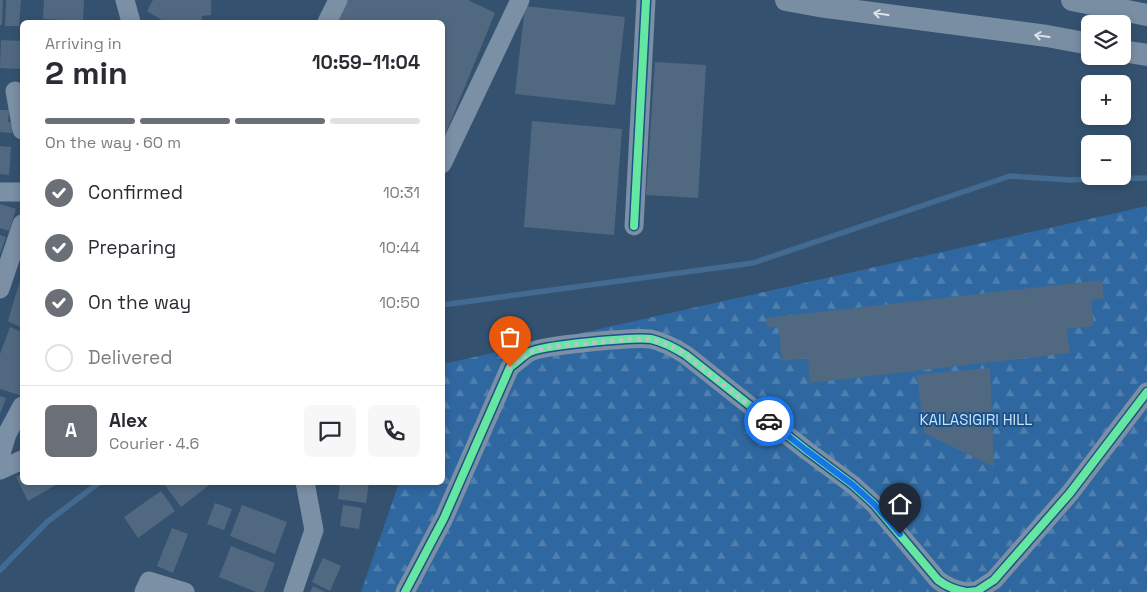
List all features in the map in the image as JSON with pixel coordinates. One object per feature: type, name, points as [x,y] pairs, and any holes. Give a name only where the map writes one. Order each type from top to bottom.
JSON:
[{"type":"main road","points":[[786,0],[1081,42]]},
{"type":"main road","points":[[1072,0],[1147,15]]},
{"type":"main road","points":[[1131,52],[1147,55]]},
{"type":"street","points":[[125,0],[130,20]]},
{"type":"street","points":[[328,20],[338,0]]},
{"type":"street","points":[[445,158],[520,0]]},
{"type":"street","points":[[634,226],[646,0]]},
{"type":"street","points":[[13,89],[20,121]]},
{"type":"street","points":[[0,192],[20,192]]},
{"type":"street","points":[[0,289],[20,230]]},
{"type":"street","points":[[405,592],[444,518],[510,367],[530,352],[536,350],[634,339],[651,339],[671,346],[686,355],[853,485],[874,504],[938,580],[947,587],[967,592],[978,591],[994,580],[1070,493],[1147,392]]},
{"type":"street","points":[[0,457],[7,434],[20,410]]},
{"type":"street","points":[[0,470],[20,461]]},
{"type":"street","points":[[292,592],[314,530],[306,485]]},
{"type":"street","points":[[144,592],[149,581],[185,592]]},
{"type":"green space","name":"KAILASIGIRI HILL","points":[[1147,206],[1147,592],[361,592],[398,485],[445,485],[445,364]]},
{"type":"building","points":[[0,0],[3,0],[2,25],[0,25]]},
{"type":"building","points":[[6,0],[21,0],[19,26],[5,26]]},
{"type":"building","points":[[44,0],[84,0],[83,20],[43,19]]},
{"type":"building","points":[[153,0],[211,0],[211,15],[202,16],[202,20],[162,20],[147,11]]},
{"type":"building","points":[[344,0],[468,0],[495,13],[445,135],[445,20],[335,20]]},
{"type":"building","points":[[525,6],[625,17],[615,105],[515,94]]},
{"type":"building","points":[[1,40],[20,41],[20,69],[0,68]]},
{"type":"building","points":[[655,62],[706,65],[698,198],[646,195]]},
{"type":"building","points":[[0,110],[9,110],[8,122],[13,122],[12,133],[0,132]]},
{"type":"building","points":[[532,121],[622,129],[614,235],[524,227]]},
{"type":"building","points":[[0,146],[11,147],[9,175],[0,174]]},
{"type":"building","points":[[0,204],[16,209],[9,231],[0,228]]},
{"type":"building","points":[[0,235],[6,237],[0,254]]},
{"type":"building","points":[[1102,280],[1104,298],[1091,300],[1094,326],[1067,329],[1070,353],[810,383],[808,358],[782,361],[778,326],[767,327],[766,318]]},
{"type":"building","points":[[20,281],[20,327],[8,321]]},
{"type":"building","points":[[10,327],[20,331],[20,395],[0,389],[0,354]]},
{"type":"building","points":[[990,368],[994,467],[924,433],[917,375]]},
{"type":"building","points":[[0,396],[6,398],[0,414]]},
{"type":"building","points":[[20,475],[20,485],[16,477]]},
{"type":"building","points":[[20,485],[56,485],[28,501]]},
{"type":"building","points":[[165,485],[209,485],[181,507]]},
{"type":"building","points":[[340,485],[369,485],[366,503],[338,499]]},
{"type":"building","points":[[161,491],[175,511],[138,538],[124,517]]},
{"type":"building","points":[[215,503],[232,509],[224,530],[207,524]]},
{"type":"building","points":[[242,505],[287,522],[275,554],[230,536]]},
{"type":"building","points":[[343,505],[362,508],[359,529],[340,526]]},
{"type":"building","points":[[172,528],[188,534],[173,573],[157,566]]},
{"type":"building","points":[[231,546],[275,563],[264,592],[256,592],[219,577]]},
{"type":"building","points":[[323,558],[341,566],[330,591],[312,582]]},
{"type":"building","points":[[313,586],[325,592],[310,592]]},
{"type":"waterway","points":[[445,305],[753,263],[1010,176],[1070,180],[1147,178]]},
{"type":"waterway","points":[[0,570],[47,522],[96,485]]},
{"type":"cycle path","points":[[634,226],[646,0]]},
{"type":"cycle path","points":[[405,592],[444,518],[510,367],[528,353],[550,347],[609,340],[642,339],[660,342],[686,355],[853,485],[874,504],[938,580],[951,588],[966,592]]},
{"type":"cycle path","points":[[968,592],[977,591],[994,580],[1070,493],[1147,392]]},
{"type":"way so far","points":[[510,367],[530,352],[550,347],[651,339],[671,346],[686,355],[769,421]]},
{"type":"route","points":[[769,421],[853,485],[874,504],[900,534]]}]
